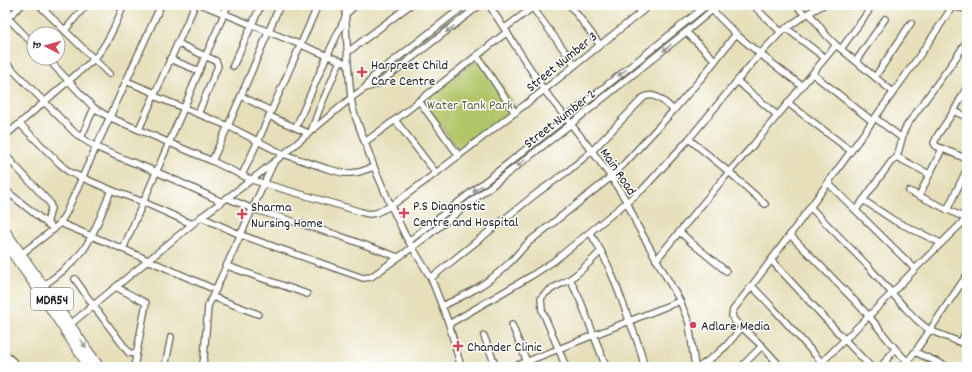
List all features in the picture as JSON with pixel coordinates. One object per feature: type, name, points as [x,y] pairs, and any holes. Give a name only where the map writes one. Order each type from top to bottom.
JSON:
[{"type":"main road","name":"MDR54","points":[[5,231],[18,256],[50,306],[99,367]]},
{"type":"main road","name":"MDR54","points":[[5,243],[43,286],[89,367]]},
{"type":"street","points":[[22,5],[6,17],[26,37]]},
{"type":"street","points":[[66,29],[86,5]]},
{"type":"street","points":[[5,136],[101,52],[124,5]]},
{"type":"street","points":[[18,256],[54,229],[66,214],[161,5]]},
{"type":"street","points":[[139,129],[195,5]]},
{"type":"street","points":[[203,5],[348,64]]},
{"type":"street","points":[[123,249],[228,5]]},
{"type":"street","points":[[233,66],[261,5]]},
{"type":"street","points":[[212,161],[280,5]]},
{"type":"street","points":[[242,175],[318,5]]},
{"type":"street","points":[[345,5],[348,64],[353,110],[374,167],[391,206],[408,241],[431,278],[449,324],[461,367]]},
{"type":"street","points":[[296,127],[346,15],[356,5]]},
{"type":"street","points":[[348,52],[410,5]]},
{"type":"street","points":[[365,88],[373,77],[465,5]]},
{"type":"street","points":[[67,327],[192,224],[252,180],[351,98],[365,88],[378,84],[480,5]]},
{"type":"street","name":"Main Road","points":[[490,5],[544,90],[592,151],[627,202],[637,225],[680,302],[689,323],[695,367]]},
{"type":"street","points":[[570,5],[600,46]]},
{"type":"street","points":[[636,5],[641,12]]},
{"type":"street","name":"Street Number 3","points":[[54,66],[94,108],[110,117],[252,180],[369,214],[376,213],[391,206],[459,156],[650,5]]},
{"type":"street","points":[[408,241],[566,118],[707,5]]},
{"type":"street","name":"Street Number 2","points":[[201,217],[241,236],[363,278],[371,278],[571,124],[718,5]]},
{"type":"street","points":[[753,5],[781,32]]},
{"type":"street","points":[[796,5],[807,14],[838,47],[893,92]]},
{"type":"street","points":[[449,324],[554,261],[643,189],[689,139],[736,81],[781,32],[807,14],[824,5]]},
{"type":"street","points":[[656,260],[777,115],[868,12],[870,5]]},
{"type":"street","points":[[943,5],[967,10]]},
{"type":"street","points":[[43,6],[61,26]]},
{"type":"street","points":[[365,142],[477,56],[534,6],[575,65]]},
{"type":"street","points":[[781,367],[762,346],[734,320],[732,316],[733,310],[790,235],[935,34],[951,6]]},
{"type":"street","points":[[712,10],[736,34],[802,86]]},
{"type":"street","points":[[856,61],[885,19]]},
{"type":"street","points":[[875,77],[910,23]]},
{"type":"street","points":[[786,28],[826,58]]},
{"type":"street","points":[[66,31],[109,74]]},
{"type":"street","points":[[686,32],[715,60]]},
{"type":"street","points":[[442,306],[491,280],[509,264],[522,247],[611,177],[674,110],[736,34]]},
{"type":"street","points":[[856,210],[891,162],[897,157],[907,125],[967,41]]},
{"type":"street","points":[[177,43],[216,61],[218,66],[198,114]]},
{"type":"street","points":[[477,56],[515,113]]},
{"type":"street","points":[[170,59],[199,71]]},
{"type":"street","points":[[310,131],[340,61]]},
{"type":"street","points":[[5,62],[75,133],[96,147],[225,200],[337,235],[398,257]]},
{"type":"street","points":[[813,74],[873,119],[902,138]]},
{"type":"street","points":[[126,81],[184,108],[228,126],[283,154],[328,169],[343,172],[352,173],[374,167]]},
{"type":"street","points":[[736,81],[777,115]]},
{"type":"street","points":[[967,87],[954,111],[935,139],[935,145],[967,159]]},
{"type":"street","points":[[431,278],[592,151],[647,95],[654,95],[674,110]]},
{"type":"street","points":[[241,96],[296,127],[310,131]]},
{"type":"street","points":[[419,101],[459,156]]},
{"type":"street","points":[[788,103],[851,151]]},
{"type":"street","points":[[82,138],[94,108]]},
{"type":"street","points":[[954,111],[967,117]]},
{"type":"street","points":[[395,120],[436,173]]},
{"type":"street","points":[[20,124],[69,172],[192,224]]},
{"type":"street","points":[[689,139],[765,204]]},
{"type":"street","points":[[919,196],[942,149]]},
{"type":"street","points":[[5,155],[50,203],[51,208],[47,224]]},
{"type":"street","points":[[897,157],[930,174]]},
{"type":"street","points":[[202,367],[208,306],[273,163]]},
{"type":"street","points":[[947,210],[967,169]]},
{"type":"street","points":[[828,183],[915,268]]},
{"type":"street","points":[[5,190],[54,229]]},
{"type":"street","points":[[43,286],[75,260],[85,248],[111,190]]},
{"type":"street","points":[[752,286],[790,327],[822,366],[845,340],[915,268],[967,219],[909,191]]},
{"type":"street","points":[[863,200],[895,221],[941,243]]},
{"type":"street","points":[[810,207],[906,309],[929,330],[967,345]]},
{"type":"street","points":[[60,223],[216,290]]},
{"type":"street","points":[[680,232],[726,271]]},
{"type":"street","points":[[590,233],[602,251],[621,296],[641,352],[644,367]]},
{"type":"street","points":[[790,235],[868,316],[895,350],[907,361]]},
{"type":"street","points":[[566,367],[542,310],[541,298],[547,292],[570,279],[582,270],[602,251]]},
{"type":"street","points":[[771,260],[871,367]]},
{"type":"street","points":[[227,266],[307,294]]},
{"type":"street","points":[[903,367],[915,352],[967,275]]},
{"type":"street","points":[[75,279],[129,353],[136,354]]},
{"type":"street","points":[[570,279],[581,302],[606,367]]},
{"type":"street","points":[[116,287],[146,303],[134,367]]},
{"type":"street","points":[[213,297],[258,314]]},
{"type":"street","points":[[513,367],[528,364],[559,349],[680,302]]},
{"type":"street","points":[[512,325],[528,364]]},
{"type":"street","points":[[699,367],[726,346],[742,327]]},
{"type":"street","points":[[961,342],[967,329]]},
{"type":"street","points":[[484,336],[496,367]]},
{"type":"street","points":[[165,367],[171,337]]},
{"type":"street","points":[[741,367],[762,346]]},
{"type":"street","points":[[881,367],[895,350]]},
{"type":"street","points":[[915,352],[948,367]]},
{"type":"street","points":[[5,354],[19,367]]},
{"type":"green space","name":"Water Tank Park","points":[[483,56],[516,108],[473,142],[459,151],[424,101]]},
{"type":"place","name":"Harpreet Child Care Centre","points":[[362,72]]},
{"type":"place","name":"P.S Diagnostic Centre and Hospital","points":[[404,213]]},
{"type":"place","name":"Sharma Nursing Home","points":[[242,214]]},
{"type":"place","name":"Adlare Media","points":[[693,325]]},
{"type":"place","name":"Chander Clinic","points":[[458,346]]}]
